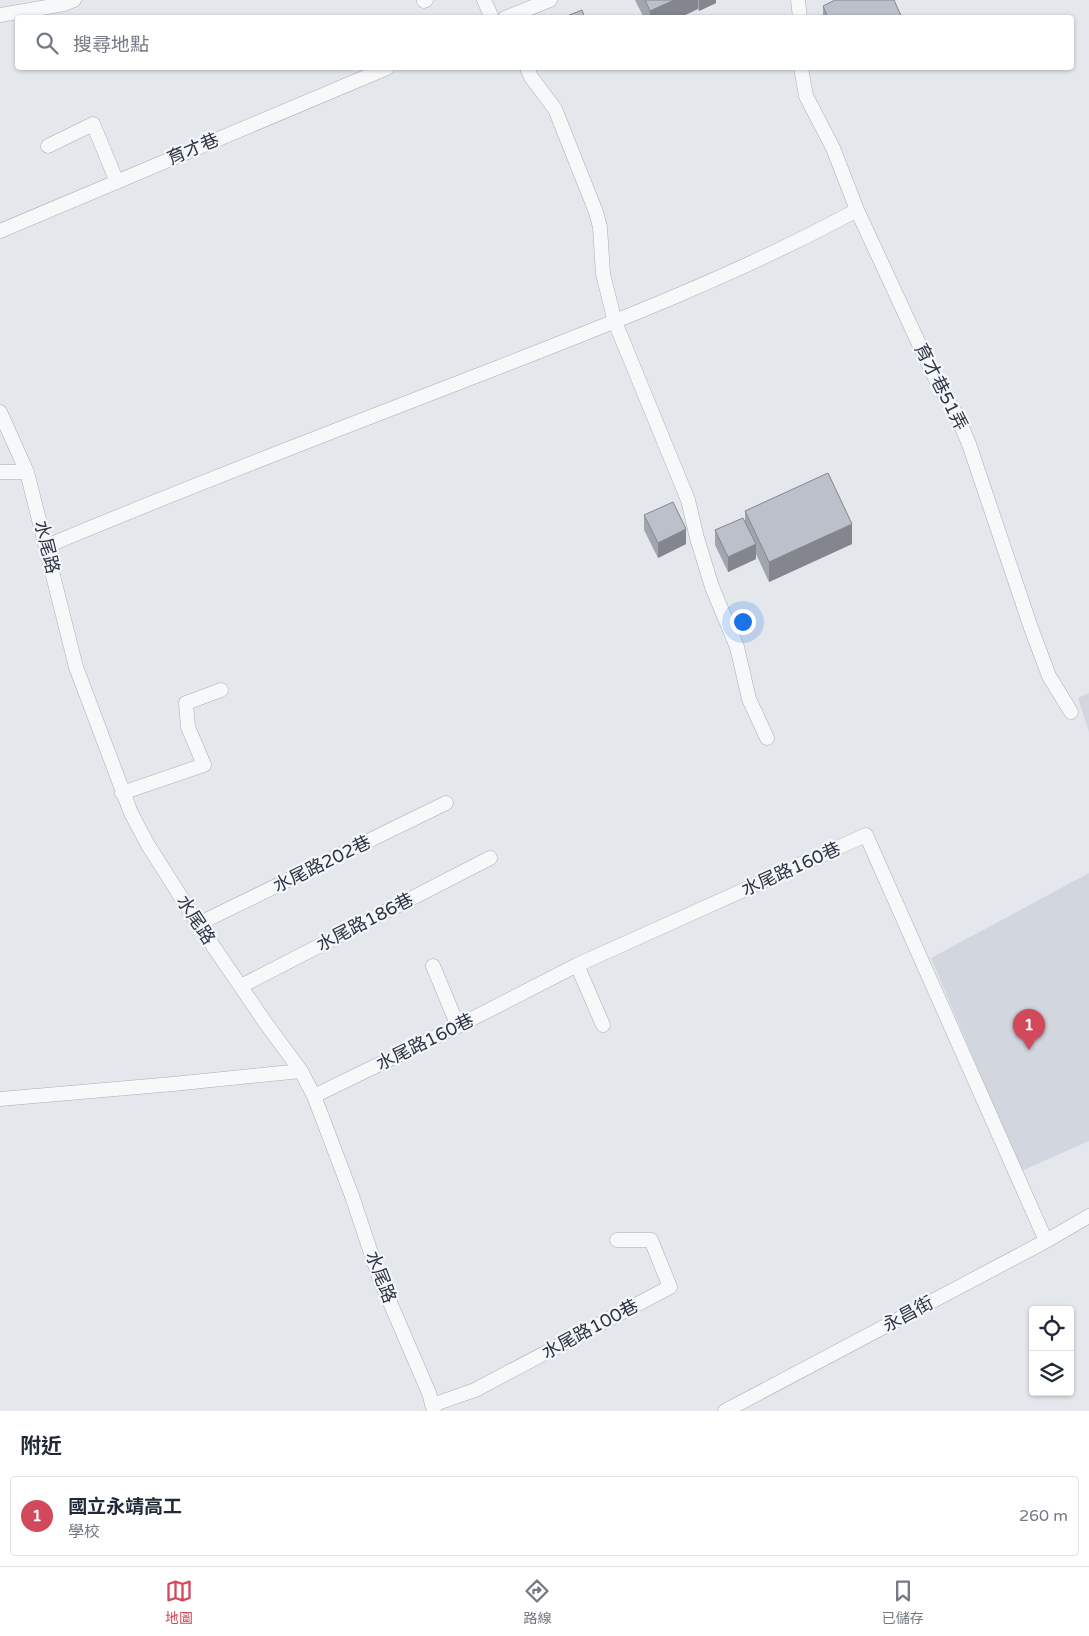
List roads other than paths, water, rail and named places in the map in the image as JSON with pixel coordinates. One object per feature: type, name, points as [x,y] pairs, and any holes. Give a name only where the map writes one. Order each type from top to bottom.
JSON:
[{"type":"street","points":[[1,13],[64,4],[74,0]]},
{"type":"street","points":[[484,0],[491,15]]},
{"type":"street","points":[[511,15],[550,0]]},
{"type":"street","points":[[798,0],[800,15]]},
{"type":"street","name":"育才巷","points":[[0,231],[382,70]]},
{"type":"street","points":[[528,70],[555,109],[596,212],[600,227],[603,274],[615,322],[688,500],[712,587],[737,647],[749,699],[767,738]]},
{"type":"street","name":"育才巷51弄","points":[[801,70],[806,96],[833,148],[857,210],[939,386],[957,416],[970,444],[1031,628],[1049,676],[1071,712]]},
{"type":"street","points":[[48,146],[93,124],[117,182]]},
{"type":"street","points":[[47,546],[136,508],[615,322],[801,241],[857,210]]},
{"type":"street","name":"水尾路","points":[[0,412],[27,472],[76,667],[130,814],[198,924],[301,1071],[314,1096],[352,1196],[379,1277],[429,1393],[433,1408]]},
{"type":"street","points":[[0,472],[27,472]]},
{"type":"street","points":[[122,793],[204,765],[188,727],[186,704],[221,690]]},
{"type":"street","name":"水尾路202巷","points":[[198,924],[446,803]]},
{"type":"street","name":"水尾路160巷","points":[[314,1096],[458,1026],[577,965],[866,835],[1046,1241]]},
{"type":"street","name":"水尾路186巷","points":[[241,986],[490,858]]},
{"type":"street","points":[[577,965],[603,1025]]},
{"type":"street","points":[[433,966],[458,1026]]},
{"type":"street","points":[[0,1099],[301,1071]]},
{"type":"street","name":"永昌街","points":[[725,1411],[1046,1241],[1089,1216]]},
{"type":"street","name":"水尾路100巷","points":[[433,1408],[475,1390],[670,1287],[651,1240],[617,1240]]},
{"type":"place","name":"國立永靖高工","points":[[1029,1050]]}]
